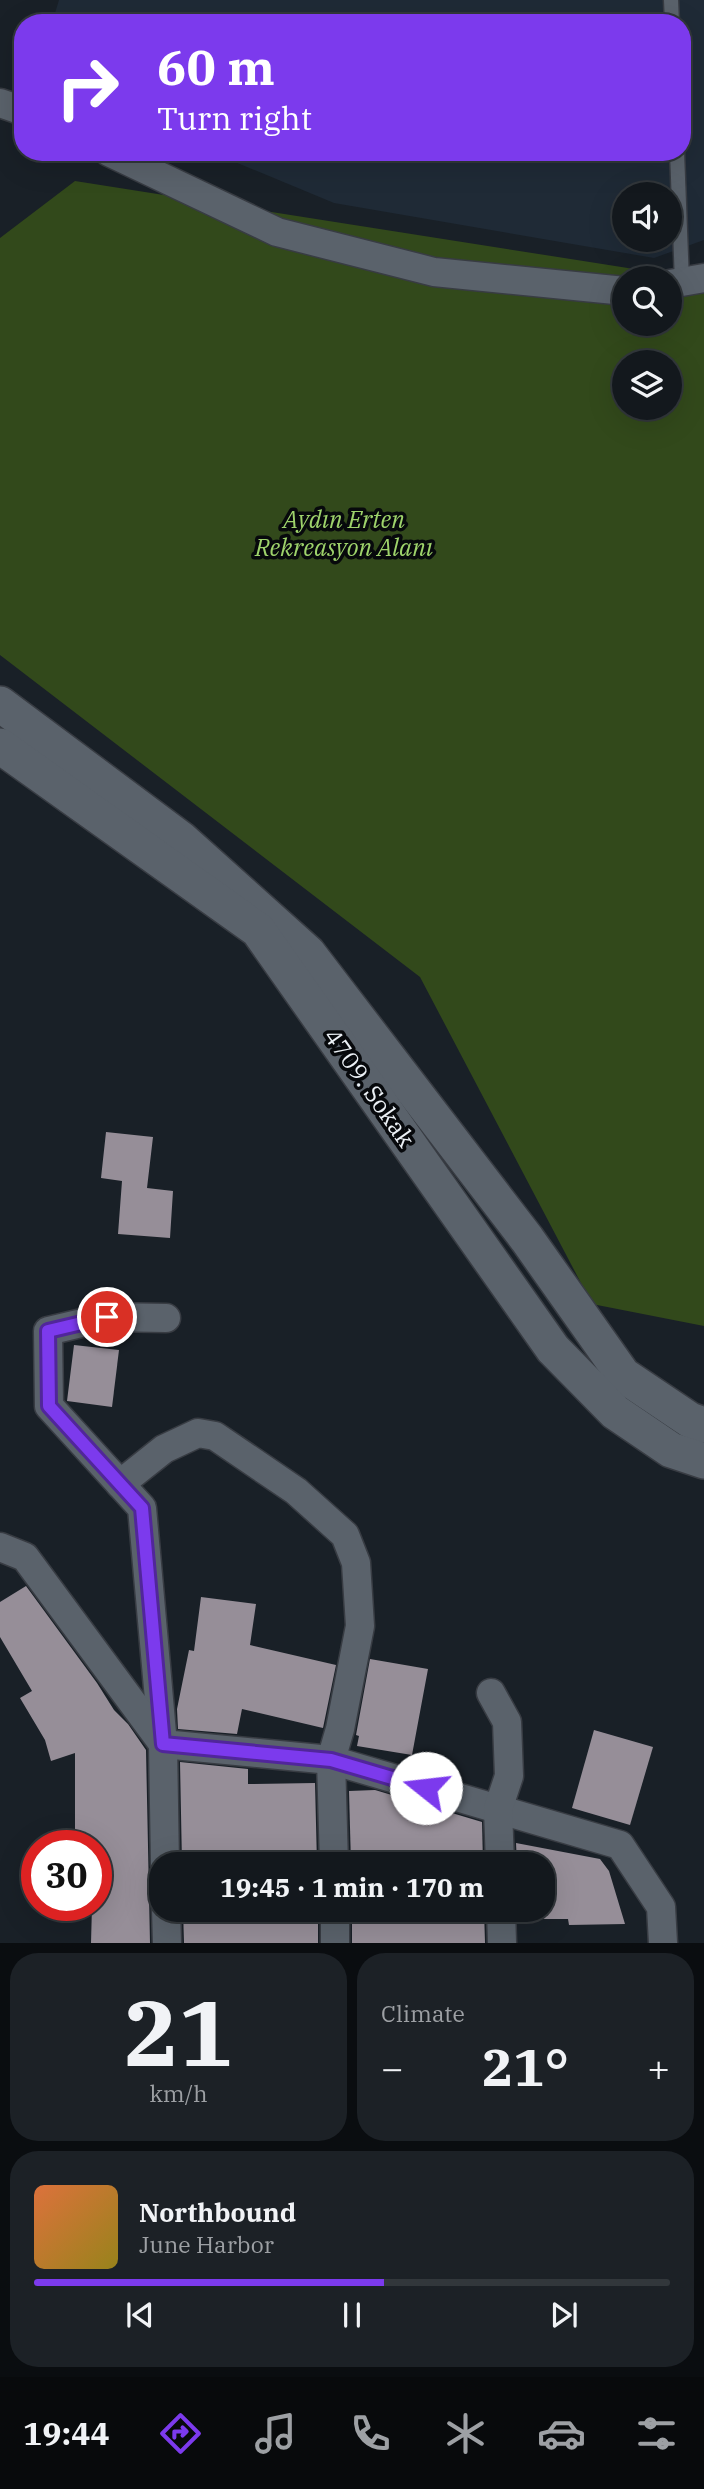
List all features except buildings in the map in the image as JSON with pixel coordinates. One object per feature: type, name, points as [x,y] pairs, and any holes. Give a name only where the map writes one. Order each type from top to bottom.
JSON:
[{"type":"street","points":[[128,161],[277,232],[434,272],[612,289]]},
{"type":"street","name":"4709. Sokak","points":[[0,704],[181,839],[308,953],[527,1239],[623,1375],[690,1420],[704,1425]]},
{"type":"street","name":"4709. Sokak","points":[[0,746],[257,930],[553,1349],[615,1412],[671,1450],[704,1461]]},
{"type":"street","points":[[165,1852],[163,1744],[142,1508],[49,1406],[48,1331],[107,1317],[166,1318]]},
{"type":"street","points":[[120,1484],[164,1449],[198,1433],[215,1436],[296,1491],[345,1535],[356,1563],[360,1626],[331,1760],[334,1852]]},
{"type":"street","points":[[0,1547],[24,1556],[163,1744],[331,1760],[620,1845],[661,1907],[663,1943]]},
{"type":"street","points":[[491,1693],[508,1722],[509,1776],[498,1809],[500,1852]]},
{"type":"street","points":[[166,1922],[167,1943]]},
{"type":"street","points":[[335,1922],[335,1943]]},
{"type":"street","points":[[501,1922],[502,1943]]},
{"type":"lane","points":[[678,161],[685,281]]},
{"type":"shaded area","points":[[59,0],[704,0],[704,240],[682,248],[682,182],[612,182],[612,251],[334,203],[233,161],[691,161],[691,14],[55,14]]},
{"type":"shaded area","points":[[619,252],[671,252],[654,258]]},
{"type":"green space","name":"Aydın Erten Rekreasyon Alanı","points":[[75,181],[615,266],[612,266],[612,336],[682,336],[682,277],[704,280],[704,1326],[592,1304],[420,977],[0,655],[0,238]]},
{"type":"route","points":[[107,1317],[48,1331],[49,1406],[142,1508],[163,1744],[331,1760],[426,1788]]}]
